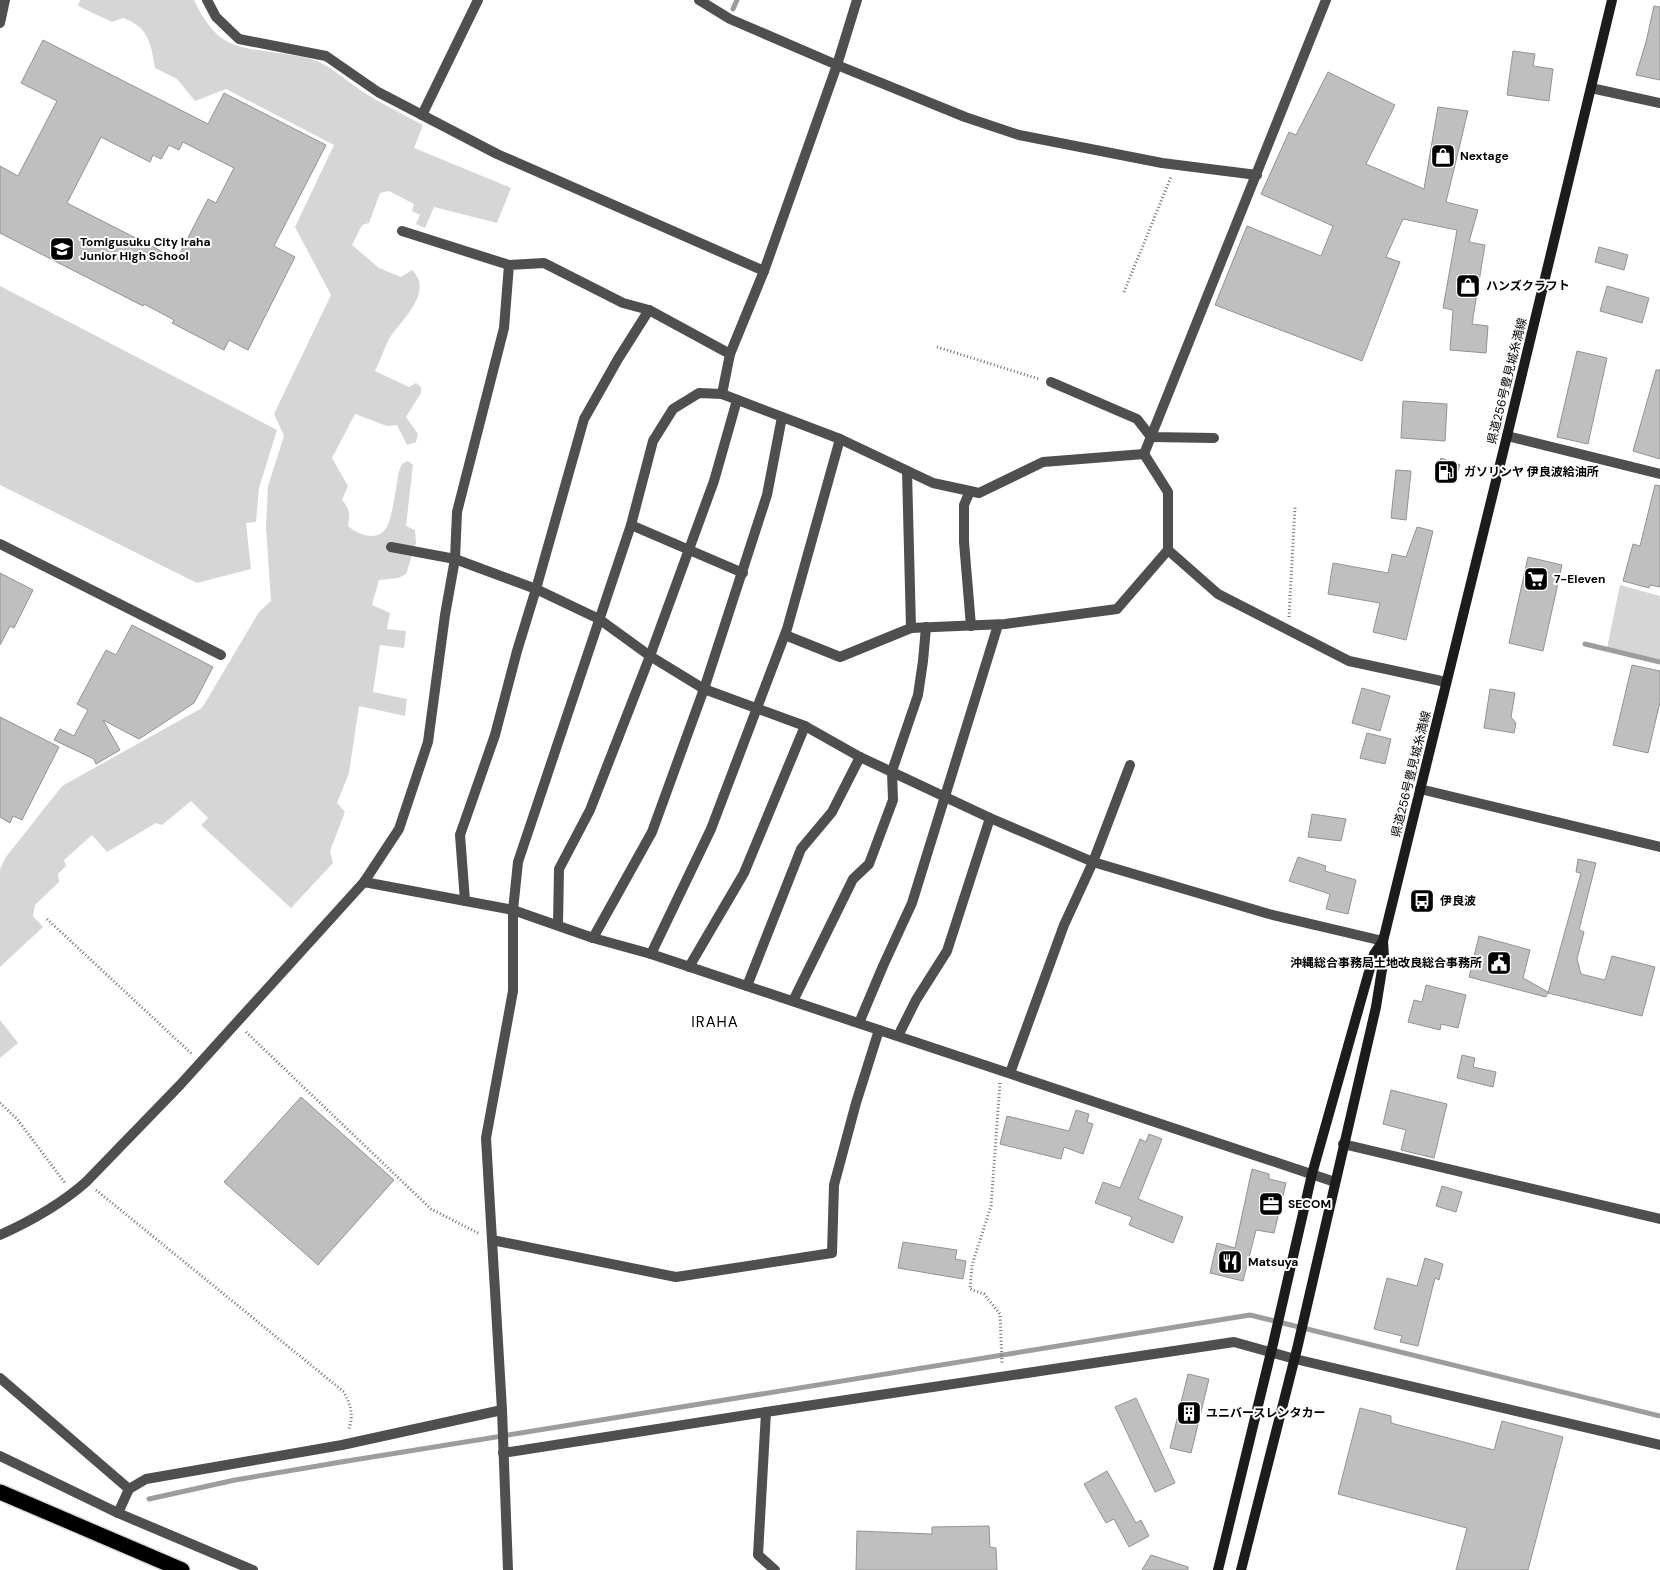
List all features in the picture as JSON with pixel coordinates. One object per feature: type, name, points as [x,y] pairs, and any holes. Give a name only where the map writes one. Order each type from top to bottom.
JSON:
[{"type":"highway","points":[[0,1492],[182,1570]]},
{"type":"main road","name":"県道256号豊見城糸満線","points":[[1241,1570],[1296,1354],[1376,1007],[1384,957],[1383,941],[1612,0]]},
{"type":"main road","name":"県道256号豊見城糸満線","points":[[1218,1570],[1312,1174],[1374,954],[1383,941]]},
{"type":"street","points":[[0,23],[5,0]]},
{"type":"street","points":[[207,0],[216,17],[239,38],[326,56],[378,92],[497,154],[764,271]]},
{"type":"street","points":[[422,115],[478,0]]},
{"type":"street","points":[[699,0],[730,19],[837,65],[966,117],[1019,135],[1177,164],[1257,175]]},
{"type":"street","points":[[722,394],[730,354],[764,271],[858,0]]},
{"type":"street","points":[[1144,454],[1326,0]]},
{"type":"street","points":[[1591,88],[1660,103]]},
{"type":"street","points":[[402,231],[509,265],[544,264],[623,303],[649,310],[730,354]]},
{"type":"street","points":[[0,1235],[30,1222],[72,1194],[86,1182],[201,1062],[364,882],[398,829],[428,742],[455,558],[457,512],[504,328],[509,265]]},
{"type":"street","points":[[465,901],[460,835],[495,735],[517,651],[584,419],[618,358],[649,310]]},
{"type":"street","points":[[1051,382],[1137,419],[1151,437]]},
{"type":"street","points":[[508,1570],[502,1410],[486,1138],[514,991],[513,910],[518,862],[631,525],[653,441],[673,408],[699,392],[722,394],[840,438],[933,484],[980,493],[1043,462],[1144,454]]},
{"type":"street","points":[[558,925],[559,869],[590,810],[650,656],[714,481],[737,400]]},
{"type":"street","points":[[593,938],[652,832],[704,688],[767,495],[782,417]]},
{"type":"street","points":[[1507,436],[1660,474]]},
{"type":"street","points":[[1151,437],[1214,438]]},
{"type":"street","points":[[651,954],[711,829],[785,635],[840,438]]},
{"type":"street","points":[[785,635],[840,658],[911,628],[998,625],[1117,609],[1168,550],[1168,492],[1144,454]]},
{"type":"street","points":[[907,471],[911,628]]},
{"type":"street","points":[[970,491],[964,504],[964,542],[971,626]]},
{"type":"street","points":[[631,525],[742,573]]},
{"type":"street","points":[[0,544],[221,655]]},
{"type":"street","points":[[391,547],[455,558],[536,589],[599,619],[650,656],[704,688],[805,726],[860,757],[990,818],[1093,862],[1270,914],[1383,941]]},
{"type":"street","points":[[1168,550],[1218,594],[1349,661],[1446,682]]},
{"type":"street","points":[[860,1023],[883,966],[912,903],[998,625]]},
{"type":"street","points":[[793,1001],[853,879],[870,864],[893,800],[892,771],[918,695],[926,627]]},
{"type":"street","points":[[689,967],[744,873],[805,726]]},
{"type":"street","points":[[747,986],[801,849],[832,812],[860,757]]},
{"type":"street","points":[[1005,1072],[1064,924],[1093,862],[1130,765]]},
{"type":"street","points":[[1420,789],[1660,847]]},
{"type":"street","points":[[898,1036],[916,1000],[947,951],[990,818]]},
{"type":"street","points":[[364,882],[513,910],[593,938],[651,954],[860,1023],[1335,1182]]},
{"type":"street","points":[[492,1240],[676,1277],[832,1253],[834,1185],[856,1103],[879,1030]]},
{"type":"street","points":[[1344,1144],[1660,1219]]},
{"type":"street","points":[[503,1453],[1234,1342],[1272,1348],[1660,1445]]},
{"type":"street","points":[[0,1378],[129,1489]]},
{"type":"street","points":[[118,1513],[129,1489],[146,1479],[342,1445],[502,1410]]},
{"type":"street","points":[[766,1412],[758,1555],[776,1570]]},
{"type":"street","points":[[0,1456],[118,1513],[253,1570]]},
{"type":"path","points":[[1124,292],[1177,164]]},
{"type":"path","points":[[937,347],[1051,382]]},
{"type":"path","points":[[1288,630],[1295,507]]},
{"type":"path","points":[[47,919],[201,1062]]},
{"type":"path","points":[[237,1022],[431,1209],[492,1240]]},
{"type":"path","points":[[1002,1352],[1000,1314],[984,1294],[970,1288],[972,1266],[991,1206],[1005,1072]]},
{"type":"path","points":[[0,1103],[17,1119],[72,1194]]},
{"type":"path","points":[[86,1182],[344,1392],[351,1407],[352,1421],[342,1445]]},
{"type":"shaded area","points":[[80,0],[194,0],[212,29],[231,43],[254,50],[307,58],[325,65],[368,95],[423,125],[414,148],[511,188],[497,223],[434,207],[425,228],[416,224],[420,215],[412,211],[414,204],[389,191],[380,193],[369,223],[362,225],[352,245],[379,268],[401,277],[412,270],[418,279],[420,287],[414,306],[389,339],[375,371],[409,387],[416,383],[421,387],[421,393],[406,417],[418,434],[416,442],[407,445],[397,425],[387,426],[355,414],[332,458],[348,486],[342,500],[349,512],[348,526],[359,533],[371,536],[381,533],[386,529],[394,503],[399,471],[402,464],[408,461],[413,465],[406,526],[415,530],[416,543],[406,574],[398,578],[379,580],[372,605],[390,613],[387,629],[406,631],[404,648],[380,645],[373,692],[407,699],[405,716],[359,706],[349,773],[337,803],[345,812],[330,851],[333,863],[291,908],[201,825],[208,818],[191,801],[162,825],[156,823],[107,852],[92,835],[64,860],[66,866],[58,874],[59,882],[35,905],[33,916],[43,927],[0,967],[0,869],[6,857],[62,786],[202,708],[259,612],[271,601],[266,527],[268,486],[284,436],[274,414],[331,295],[295,227],[334,145],[226,89],[195,101],[177,79],[155,68],[150,44],[138,26],[123,18],[112,22],[78,6]]},
{"type":"shaded area","points":[[0,286],[277,430],[259,488],[256,522],[246,523],[251,569],[197,583],[0,485]]},
{"type":"shaded area","points":[[1620,585],[1660,596],[1660,661],[1607,648]]},
{"type":"shaded area","points":[[0,1020],[18,1043],[0,1058]]},
{"type":"building","points":[[1654,6],[1660,7],[1660,80],[1636,75]]},
{"type":"building","points":[[43,40],[208,124],[224,93],[326,145],[274,246],[295,257],[248,350],[229,340],[224,350],[172,323],[174,320],[144,304],[143,306],[0,233],[0,166],[18,176],[57,101],[21,83]],"holes":[[[101,137],[150,162],[153,155],[161,159],[169,145],[179,150],[183,142],[234,168],[216,203],[208,199],[177,259],[67,203]]]},
{"type":"building","points":[[1513,51],[1535,54],[1533,66],[1553,69],[1549,101],[1507,95]]},
{"type":"building","points":[[1328,72],[1395,105],[1366,164],[1424,189],[1438,107],[1468,111],[1446,202],[1478,210],[1469,242],[1485,245],[1472,324],[1488,326],[1486,353],[1450,350],[1453,310],[1443,308],[1457,230],[1403,219],[1386,257],[1400,262],[1362,361],[1215,305],[1247,226],[1321,256],[1333,226],[1261,194],[1289,132],[1296,135]]},
{"type":"building","points":[[1599,247],[1628,255],[1624,270],[1595,262]]},
{"type":"building","points":[[1607,286],[1649,298],[1642,323],[1600,311]]},
{"type":"building","points":[[1577,351],[1607,358],[1588,444],[1557,437]]},
{"type":"building","points":[[1656,370],[1660,370],[1660,459],[1633,451]]},
{"type":"building","points":[[1403,401],[1447,404],[1445,441],[1401,438]]},
{"type":"building","points":[[1441,458],[1460,465],[1453,484],[1434,478]]},
{"type":"building","points":[[1396,470],[1411,471],[1406,520],[1391,518]]},
{"type":"building","points":[[1655,485],[1660,486],[1660,587],[1650,585],[1649,588],[1623,581],[1633,544],[1640,546]]},
{"type":"building","points":[[1417,527],[1433,531],[1406,640],[1373,632],[1380,603],[1328,594],[1333,563],[1388,573],[1392,554],[1406,557]]},
{"type":"building","points":[[1528,557],[1562,565],[1543,651],[1509,643]]},
{"type":"building","points":[[0,573],[33,590],[14,628],[10,626],[0,645]]},
{"type":"building","points":[[132,625],[213,667],[194,703],[139,739],[103,720],[120,750],[96,764],[94,759],[54,740],[60,729],[74,736],[88,710],[77,704],[106,650],[116,655]]},
{"type":"building","points":[[1632,665],[1660,671],[1660,702],[1648,753],[1613,745]]},
{"type":"building","points":[[1362,688],[1390,696],[1380,731],[1352,723]]},
{"type":"building","points":[[1490,689],[1515,693],[1511,717],[1516,723],[1514,733],[1484,728]]},
{"type":"building","points":[[0,717],[59,747],[22,820],[13,816],[10,823],[0,817]]},
{"type":"building","points":[[1367,733],[1391,739],[1385,764],[1360,758]]},
{"type":"building","points":[[1312,814],[1346,819],[1341,841],[1308,837]]},
{"type":"building","points":[[1298,857],[1326,866],[1325,871],[1356,880],[1348,914],[1326,909],[1330,894],[1289,881]]},
{"type":"building","points":[[1578,859],[1596,863],[1579,930],[1584,932],[1577,959],[1581,974],[1605,980],[1612,956],[1655,967],[1642,1016],[1548,993],[1581,873],[1576,872]]},
{"type":"building","name":"沖縄総合事務局土地改良総合事務所","points":[[1479,936],[1530,950],[1523,978],[1548,992],[1546,997],[1469,977]]},
{"type":"building","points":[[1426,985],[1466,995],[1458,1028],[1441,1024],[1440,1030],[1408,1022],[1414,1000],[1422,1002]]},
{"type":"building","points":[[1462,1055],[1475,1058],[1473,1067],[1496,1072],[1493,1087],[1457,1078]]},
{"type":"building","points":[[1391,1090],[1447,1104],[1434,1158],[1401,1150],[1406,1130],[1383,1124]]},
{"type":"building","points":[[301,1097],[394,1180],[318,1265],[224,1182]]},
{"type":"building","points":[[1076,1110],[1089,1114],[1087,1122],[1093,1124],[1083,1154],[1064,1147],[1061,1159],[1000,1144],[1007,1116],[1069,1131]]},
{"type":"building","points":[[1149,1134],[1162,1139],[1138,1199],[1183,1217],[1173,1243],[1129,1225],[1132,1217],[1095,1203],[1103,1182],[1120,1188],[1140,1139],[1146,1142]]},
{"type":"building","points":[[1252,1169],[1269,1174],[1269,1179],[1286,1183],[1274,1233],[1256,1230],[1243,1281],[1210,1273],[1217,1243],[1235,1248]]},
{"type":"building","points":[[1442,1186],[1462,1192],[1456,1212],[1436,1206]]},
{"type":"building","points":[[903,1242],[957,1250],[955,1259],[966,1261],[963,1279],[898,1268]]},
{"type":"building","points":[[1425,1258],[1443,1264],[1439,1280],[1435,1278],[1418,1346],[1400,1342],[1402,1336],[1374,1329],[1387,1278],[1417,1286]]},
{"type":"building","name":"ユニバースレンタカー","points":[[1188,1374],[1209,1379],[1191,1453],[1170,1448]]},
{"type":"building","points":[[1136,1398],[1175,1483],[1155,1492],[1115,1407]]},
{"type":"building","points":[[1360,1408],[1391,1416],[1391,1423],[1494,1450],[1502,1421],[1563,1437],[1528,1570],[1456,1570],[1467,1528],[1338,1494]]},
{"type":"building","points":[[1107,1471],[1136,1523],[1141,1520],[1149,1536],[1129,1547],[1114,1519],[1106,1523],[1084,1484]]},
{"type":"building","points":[[989,1526],[990,1547],[996,1548],[997,1570],[856,1570],[857,1531],[932,1534],[932,1527]]},
{"type":"building","points":[[1151,1555],[1188,1567],[1188,1570],[1142,1570]]},
{"type":"waterway","points":[[733,9],[737,0]]},
{"type":"waterway","points":[[1585,644],[1660,662]]},
{"type":"waterway","points":[[149,1499],[235,1480],[341,1462],[1250,1315],[1660,1416]]},
{"type":"place","name":"Nextage","points":[[1443,156]]},
{"type":"place","name":"Tomigusuku City Iraha Junior High School","points":[[62,249]]},
{"type":"place","name":"ハンズクラフト","points":[[1468,286]]},
{"type":"place","name":"ガソリンヤ 伊良波給油所","points":[[1446,472]]},
{"type":"place","name":"7-Eleven","points":[[1536,579]]},
{"type":"place","name":"伊良波","points":[[1422,901]]},
{"type":"place","name":"沖縄総合事務局土地改良総合事務所","points":[[1499,963]]},
{"type":"place","name":"SECOM","points":[[1271,1204]]},
{"type":"place","name":"Matsuya","points":[[1230,1262]]},
{"type":"place","name":"ユニバースレンタカー","points":[[1189,1413]]},
{"type":"district","name":"IRAHA","points":[[715,1022]]}]
